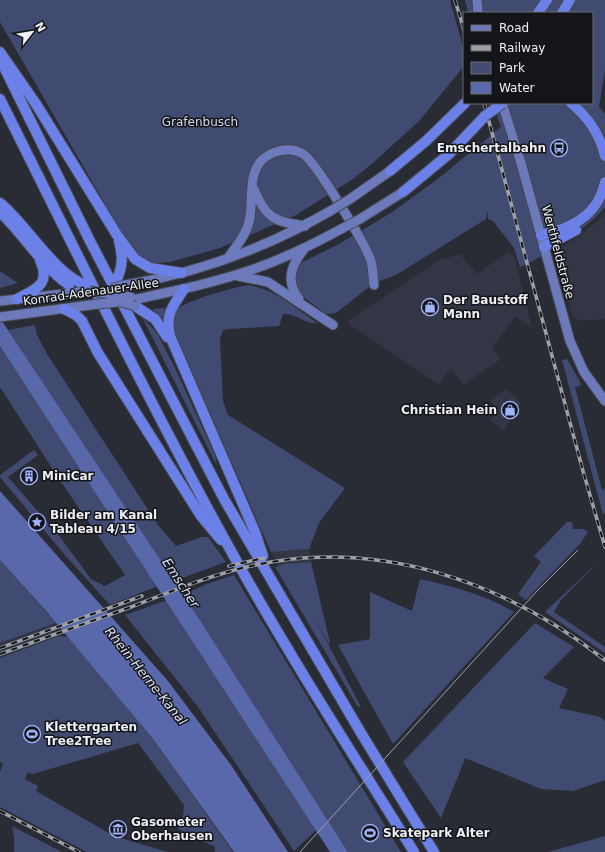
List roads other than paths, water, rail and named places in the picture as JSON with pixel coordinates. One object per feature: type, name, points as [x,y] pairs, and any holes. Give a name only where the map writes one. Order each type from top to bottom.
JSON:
[{"type":"highway","points":[[537,12],[541,0]]},
{"type":"highway","points":[[538,12],[547,0]]},
{"type":"highway","points":[[563,12],[570,0]]},
{"type":"highway","points":[[571,12],[577,0]]},
{"type":"highway","points":[[0,52],[36,104],[117,235],[135,259],[142,264],[156,269],[182,273]]},
{"type":"highway","points":[[0,59],[162,381],[224,499],[361,733],[434,852]]},
{"type":"highway","points":[[0,99],[159,416],[235,558],[281,638],[414,852]]},
{"type":"highway","points":[[390,171],[426,141],[464,104]]},
{"type":"highway","points":[[403,192],[449,154],[486,116],[495,104]]},
{"type":"highway","points":[[486,116],[501,104]]},
{"type":"highway","points":[[572,104],[590,119]]},
{"type":"highway","points":[[581,104],[605,143]]},
{"type":"highway","points":[[0,116],[19,138]]},
{"type":"highway","points":[[599,134],[605,156]]},
{"type":"highway","points":[[541,235],[567,228],[585,217],[597,205],[605,182]]},
{"type":"highway","points":[[544,247],[587,222],[597,212],[605,198]]},
{"type":"highway","points":[[0,203],[24,226],[61,269],[97,290]]},
{"type":"highway","points":[[0,212],[58,276],[73,287],[97,290]]},
{"type":"highway","points":[[97,290],[122,257],[117,235]]},
{"type":"highway","points":[[17,299],[40,285],[45,277],[44,268],[33,248]]},
{"type":"highway","points":[[180,364],[170,336],[167,320],[173,305],[184,289]]},
{"type":"highway","points":[[136,302],[159,323],[180,364],[255,532],[271,579]]},
{"type":"highway","points":[[64,309],[76,315],[82,321],[98,353],[201,516],[235,558]]},
{"type":"main road","points":[[476,0],[478,12]]},
{"type":"main road","name":"Werthfeldstraße","points":[[502,104],[521,163],[572,346],[584,372],[605,401]]},
{"type":"main road","points":[[228,258],[249,225],[256,168],[262,160],[271,154],[281,150],[292,150],[306,156],[317,169],[366,249],[371,260],[374,285]]},
{"type":"main road","name":"Konrad-Adenauer-Allee","points":[[2,301],[97,290],[182,273],[228,258],[257,248],[305,226],[350,199],[390,171]]},
{"type":"main road","points":[[253,187],[263,208],[272,218],[285,223],[305,226]]},
{"type":"main road","name":"Konrad-Adenauer-Allee","points":[[97,290],[120,302],[136,302],[235,276],[306,247],[360,219],[403,192]]},
{"type":"main road","points":[[301,302],[292,287],[291,274],[298,256],[306,247]]},
{"type":"main road","points":[[235,276],[268,282],[301,302],[333,325]]},
{"type":"main road","points":[[97,290],[136,302]]},
{"type":"main road","name":"Konrad-Adenauer-Allee","points":[[0,317],[79,306],[97,290]]},
{"type":"water","points":[[0,318],[183,594],[348,852],[330,852],[18,374],[0,346]]},
{"type":"water","name":"Rhein-Herne-Kanal","points":[[0,491],[168,681],[231,765],[288,852],[234,852],[153,739],[46,611],[0,560]]},
{"type":"tram line","points":[[300,852],[537,591],[578,550]]},
{"type":"railway","points":[[455,0],[463,27]]},
{"type":"railway","points":[[484,104],[583,471],[605,547]]},
{"type":"railway","points":[[0,654],[220,574],[251,566],[299,559],[346,557],[392,562],[438,573],[483,588],[525,608],[566,632],[605,660]]},
{"type":"railway","points":[[229,566],[264,558]]},
{"type":"railway","points":[[0,648],[142,596]]},
{"type":"railway","points":[[0,811],[79,852]]},
{"type":"place","name":"Emschertalbahn","points":[[559,148]]},
{"type":"place","name":"Der Baustoff Mann","points":[[430,307]]},
{"type":"place","name":"Christian Hein","points":[[510,410]]},
{"type":"place","name":"MiniCar","points":[[29,476]]},
{"type":"place","name":"Bilder am Kanal Tableau 4/15","points":[[37,522]]},
{"type":"place","name":"Klettergarten Tree2Tree","points":[[32,734]]},
{"type":"place","name":"Gasometer Oberhausen","points":[[118,829]]},
{"type":"place","name":"Skatepark Alter","points":[[370,833]]},
{"type":"park label","name":"Grafenbusch","points":[[200,122]]},
{"type":"water label","name":"Emscher","points":[[181,583]]}]
